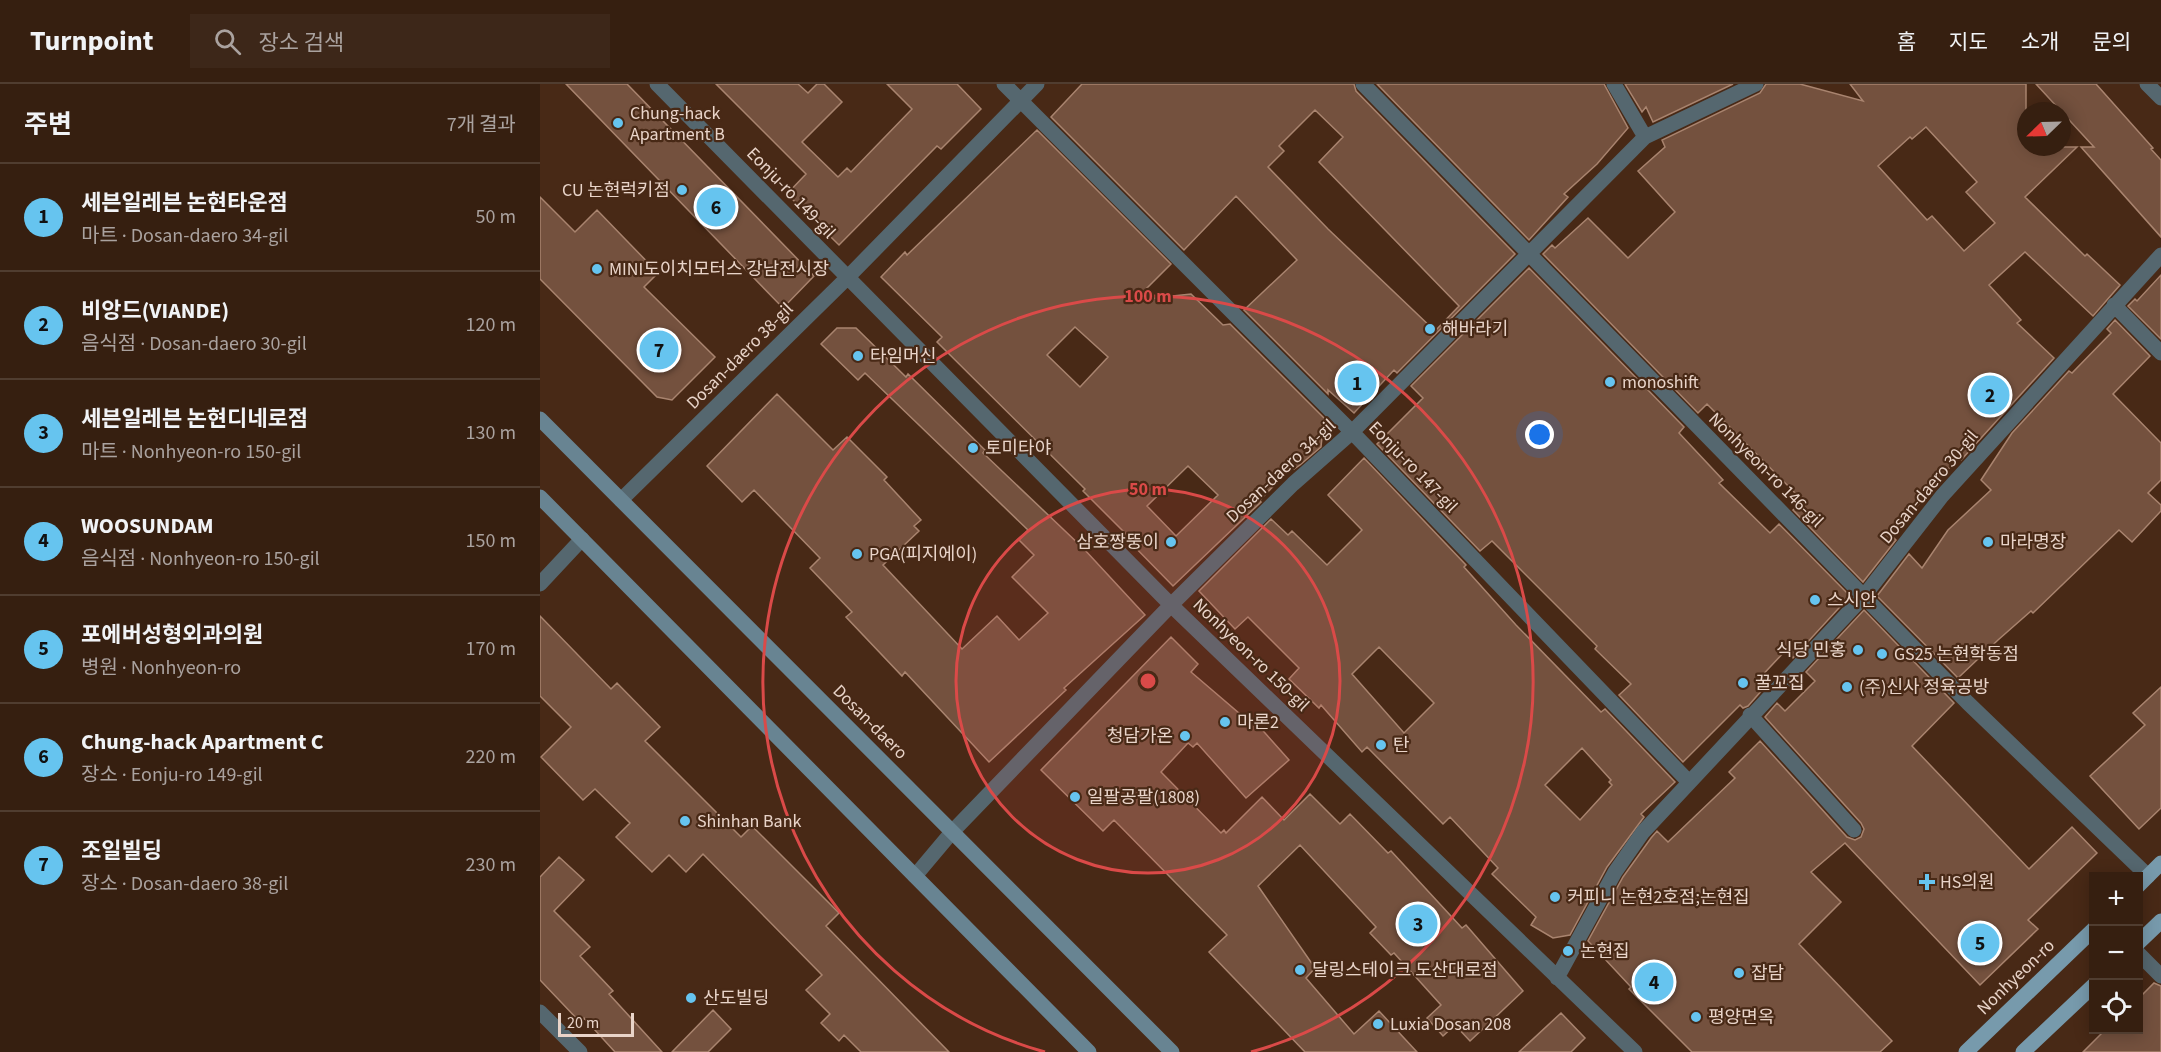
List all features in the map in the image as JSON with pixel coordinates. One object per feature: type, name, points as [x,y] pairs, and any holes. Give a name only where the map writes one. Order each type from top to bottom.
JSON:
[{"type":"main road","name":"Dosan-daero","points":[[540,419],[1172,1052]]},
{"type":"main road","points":[[540,497],[1089,1052]]},
{"type":"main road","points":[[2143,881],[2161,863]]},
{"type":"main road","points":[[2143,939],[2161,921]]},
{"type":"main road","name":"Nonhyeon-ro","points":[[1966,1052],[2089,934]]},
{"type":"main road","points":[[2023,1052],[2089,990]]},
{"type":"street","name":"Eonju-ro 149-gil","points":[[657,84],[847,278]]},
{"type":"street","name":"Eonju-ro 147-gil","points":[[1004,84],[1352,432],[1688,781]]},
{"type":"street","name":"Dosan-daero 38-gil","points":[[621,500],[847,278],[1037,84]]},
{"type":"street","name":"Nonhyeon-ro 146-gil","points":[[1363,84],[1526,254],[2134,872]]},
{"type":"street","points":[[1614,84],[1645,137]]},
{"type":"street","name":"Dosan-daero 34-gil","points":[[915,876],[952,832],[1171,605],[1293,484],[1352,432],[1526,254],[1645,137],[1756,84]]},
{"type":"street","points":[[2148,84],[2161,98]]},
{"type":"street","name":"Dosan-daero 30-gil","points":[[1557,978],[1615,872],[1642,832],[1749,715],[1864,596],[1942,496],[2161,255]]},
{"type":"street","name":"Nonhyeon-ro 150-gil","points":[[847,278],[1171,605],[1635,1052]]},
{"type":"street","points":[[2114,305],[2161,353]]},
{"type":"street","points":[[540,584],[582,539]]},
{"type":"street","points":[[1749,715],[1854,830]]},
{"type":"street","points":[[2143,957],[2161,976]]},
{"type":"street","points":[[540,1012],[580,1052]]},
{"type":"building","points":[[566,84],[627,84],[814,276],[783,308]]},
{"type":"building","points":[[716,84],[798,84],[808,93],[817,84],[824,84],[842,102],[802,142],[838,177],[847,168],[851,172],[912,109],[887,84],[957,84],[981,109],[941,149],[937,146],[839,245],[787,194],[806,174]]},
{"type":"building","points":[[1082,84],[1354,84],[1356,91],[1515,254],[1397,373],[1394,370],[1354,413],[1328,390],[1328,394],[1244,310],[1297,260],[1236,196],[1184,250],[1051,117]],"holes":[[[1315,110],[1343,137],[1319,162],[1459,306],[1435,331],[1328,229],[1268,167],[1284,151],[1279,146]]]},
{"type":"building","points":[[1377,84],[1604,84],[1628,128],[1597,164],[1564,194],[1568,197],[1529,240]]},
{"type":"building","points":[[1625,84],[1733,84],[1653,122],[1646,107],[1642,112]]},
{"type":"building","points":[[1766,84],[1800,84],[1863,101],[1850,84],[2026,84],[2026,102],[2017,102],[2017,156],[2068,156],[2025,197],[2085,256],[2087,254],[2120,285],[2093,316],[2025,252],[1989,285],[2021,320],[2017,323],[2054,358],[1961,460],[1959,459],[1920,495],[1924,499],[1889,533],[1896,540],[1863,582],[1793,510],[1800,504],[1795,499],[1798,496],[1707,404],[1698,413],[1543,254],[1552,245],[1555,248],[1588,218],[1628,258],[1675,212],[1638,171],[1665,147],[1662,140],[1760,93]],"holes":[[[1926,127],[1977,182],[1966,192],[1995,223],[1964,251],[1932,216],[1927,220],[1878,166],[1910,137],[1912,139]]]},
{"type":"building","points":[[2036,84],[2096,84],[2153,148],[2151,149],[2161,160],[2161,237],[2081,147],[2094,147],[2071,122],[2071,102],[2053,102]]},
{"type":"building","points":[[1037,130],[1171,264],[1135,300],[1191,294],[1223,325],[1230,324],[1324,418],[1321,447],[1300,465],[1294,469],[1292,467],[1260,500],[1261,502],[1173,586],[1083,491],[1085,489],[937,342],[942,337],[881,277],[905,252],[907,255]],"holes":[[[1075,327],[1108,357],[1080,387],[1047,355]],[[1188,466],[1218,495],[1176,536],[1147,506]]]},
{"type":"building","points":[[540,197],[575,232],[597,210],[658,273],[644,287],[715,357],[672,400],[657,397],[540,279]]},
{"type":"building","points":[[1529,268],[1684,427],[1679,433],[1723,480],[1719,483],[1770,533],[1779,524],[1850,596],[1793,658],[1786,650],[1756,682],[1763,689],[1748,706],[1743,708],[1740,705],[1683,762],[1619,695],[1631,684],[1595,649],[1597,646],[1492,541],[1480,551],[1377,444],[1423,398],[1411,386]]},
{"type":"building","points":[[2161,275],[2161,339],[2128,306],[2135,299],[2137,301]]},
{"type":"building","points":[[2115,320],[2150,356],[2113,394],[2161,443],[2161,480],[2148,493],[2161,505],[2161,511],[2132,542],[2119,530],[2033,613],[2031,611],[1958,678],[1877,596],[1909,554],[1922,568],[1948,530],[1991,490],[1981,480],[2012,433],[2069,371],[2072,373],[2111,333],[2107,329]]},
{"type":"building","points":[[837,328],[856,328],[906,377],[908,374],[985,450],[983,453],[1084,549],[1145,615],[1064,688],[1066,690],[989,762],[905,672],[902,676],[846,617],[852,612],[810,568],[820,558],[754,490],[742,502],[707,466],[777,394],[833,450],[847,437],[887,477],[884,480],[921,520],[914,526],[919,531],[883,565],[962,649],[997,616],[1019,640],[1048,613],[1012,577],[1034,555],[1019,540],[1028,530],[865,373],[858,380],[821,344]]},
{"type":"building","points":[[1364,458],[1466,565],[1464,567],[1516,625],[1601,712],[1605,709],[1675,782],[1641,814],[1644,817],[1607,867],[1570,935],[1553,938],[1531,925],[1536,917],[1492,874],[1498,868],[1450,817],[1443,824],[1367,747],[1362,752],[1321,705],[1319,708],[1289,679],[1299,668],[1248,617],[1235,629],[1199,591],[1271,519],[1288,535],[1292,531],[1327,565],[1362,530],[1328,495]],"holes":[[[1379,647],[1434,703],[1404,733],[1352,674]],[[1582,748],[1611,780],[1609,782],[1612,785],[1580,820],[1545,785]]]},
{"type":"building","points":[[1864,610],[1954,703],[1912,746],[2029,869],[2072,827],[2097,853],[2028,920],[2038,929],[1980,985],[1845,843],[1811,872],[1841,902],[1799,944],[1892,1041],[1880,1052],[1692,1052],[1629,989],[1631,987],[1588,941],[1623,877],[1657,831],[1668,842],[1735,778],[1729,772],[1760,741],[1847,837],[1855,840],[1861,837],[1864,829],[1861,823],[1765,717],[1777,703],[1785,711],[1815,681],[1806,672]]},
{"type":"building","points":[[540,616],[611,689],[617,683],[660,727],[645,741],[741,837],[752,826],[839,913],[826,926],[949,1052],[861,1052],[844,1035],[839,1041],[821,1023],[830,1014],[806,990],[822,975],[703,854],[686,872],[669,855],[652,872],[616,837],[630,823],[595,789],[583,800],[541,757],[571,727],[540,696]]},
{"type":"building","points":[[1171,637],[1198,664],[1191,672],[1246,719],[1250,716],[1289,760],[1246,798],[1197,743],[1193,747],[1188,743],[1161,772],[1221,833],[1224,830],[1226,833],[1262,797],[1284,820],[1310,794],[1340,824],[1350,814],[1388,853],[1391,851],[1462,928],[1466,925],[1523,991],[1470,1041],[1455,1025],[1443,1036],[1427,1018],[1441,1005],[1394,953],[1391,955],[1370,933],[1376,927],[1300,845],[1258,886],[1315,968],[1306,978],[1354,1034],[1379,1011],[1417,1052],[1305,1052],[1209,952],[1227,935],[1114,820],[1103,831],[1041,770]]},
{"type":"building","points":[[2161,687],[2161,808],[2139,829],[2090,776],[2145,725],[2133,713]]},
{"type":"building","points":[[559,857],[584,880],[554,911],[590,947],[580,956],[613,991],[609,994],[662,1052],[615,1052],[584,1018],[580,1022],[540,980],[540,877]]},
{"type":"building","points":[[2154,983],[2161,986],[2161,1052],[2083,1052],[2101,1034],[2143,1034],[2143,994]]},
{"type":"building","points":[[713,1010],[731,1029],[708,1052],[672,1052]]},
{"type":"building","points":[[1561,1013],[1585,1038],[1571,1052],[1519,1052]]},
{"type":"place","name":"Chung-hack Apartment B","points":[[618,123]]},
{"type":"place","name":"CU 논현럭키점","points":[[682,190]]},
{"type":"place","name":"Chung-hack Apartment C","points":[[716,207]]},
{"type":"place","name":"MINI도이치모터스 강남전시장","points":[[597,269]]},
{"type":"place","name":"해바라기","points":[[1430,329]]},
{"type":"place","name":"조일빌딩","points":[[659,350]]},
{"type":"place","name":"타임머신","points":[[858,356]]},
{"type":"place","name":"monoshift","points":[[1610,382]]},
{"type":"place","name":"세븐일레븐 논현타운점","points":[[1357,383]]},
{"type":"place","name":"비앙드(VIANDE)","points":[[1990,395]]},
{"type":"place","name":"토미타야","points":[[973,448]]},
{"type":"place","name":"삼호짱뚱이","points":[[1171,542]]},
{"type":"place","name":"마라명장","points":[[1988,542]]},
{"type":"place","name":"PGA(피지에이)","points":[[857,554]]},
{"type":"place","name":"스시안","points":[[1815,600]]},
{"type":"place","name":"식당 민홍","points":[[1858,650]]},
{"type":"place","name":"GS25 논현학동점","points":[[1882,654]]},
{"type":"place","name":"꿀꼬집","points":[[1743,683]]},
{"type":"place","name":"(주)신사 정육공방","points":[[1847,687]]},
{"type":"place","name":"마론2","points":[[1225,722]]},
{"type":"place","name":"청담가온","points":[[1185,736]]},
{"type":"place","name":"탄","points":[[1381,745]]},
{"type":"place","name":"일팔공팔(1808)","points":[[1075,797]]},
{"type":"place","name":"Shinhan Bank","points":[[685,821]]},
{"type":"place","name":"HS의원","points":[[1927,882]]},
{"type":"place","name":"커피니 논현2호점;논현집","points":[[1555,897]]},
{"type":"place","name":"세븐일레븐 논현디네로점","points":[[1418,924]]},
{"type":"place","name":"포에버성형외과의원","points":[[1980,943]]},
{"type":"place","name":"논현집","points":[[1568,951]]},
{"type":"place","name":"달링스테이크 도산대로점","points":[[1300,970]]},
{"type":"place","name":"잡담","points":[[1739,973]]},
{"type":"place","name":"WOOSUNDAM","points":[[1654,982]]},
{"type":"place","name":"산도빌딩","points":[[691,998]]},
{"type":"place","name":"평양면옥","points":[[1696,1017]]},
{"type":"place","name":"Luxia Dosan 208","points":[[1378,1024]]}]
